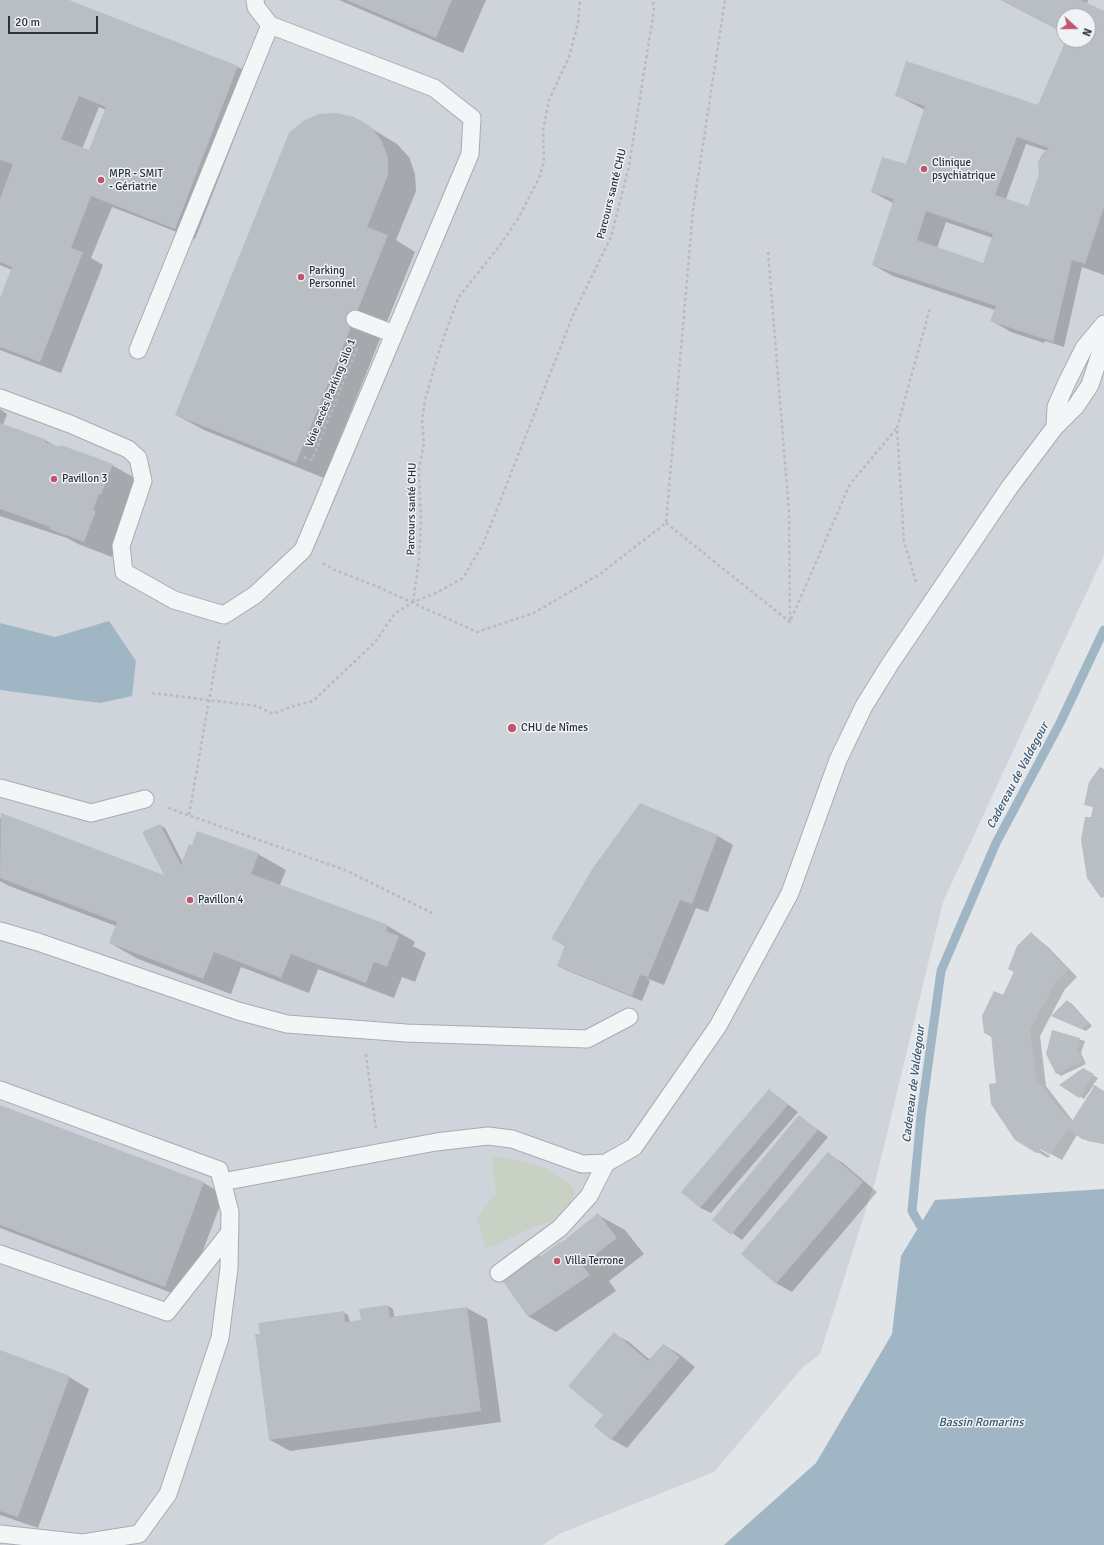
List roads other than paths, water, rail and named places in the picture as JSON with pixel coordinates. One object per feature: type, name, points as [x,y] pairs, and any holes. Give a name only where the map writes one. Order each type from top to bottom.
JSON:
[{"type":"lane","points":[[0,398],[84,430],[128,449],[138,458],[143,481],[121,546],[124,572],[174,600],[224,615],[255,595],[303,550],[470,154],[472,118],[434,88],[270,25],[256,7],[255,0]]},
{"type":"lane","points":[[138,350],[270,25]]},
{"type":"lane","points":[[361,321],[394,334]]},
{"type":"lane","points":[[222,1182],[436,1142],[488,1136],[512,1139],[582,1164],[606,1163],[634,1147],[718,1026],[790,893],[838,760],[864,706],[1009,488],[1055,427],[1056,407],[1067,382],[1084,348],[1104,324]]},
{"type":"lane","points":[[0,788],[91,813],[145,799]]},
{"type":"lane","points":[[0,931],[38,942],[238,1011],[287,1024],[363,1030],[587,1039],[629,1017]]},
{"type":"lane","points":[[0,1090],[219,1170],[230,1212],[230,1268],[220,1338],[168,1494],[139,1534],[83,1543],[0,1534]]},
{"type":"lane","points":[[499,1273],[560,1228],[589,1196],[606,1163]]},
{"type":"lane","points":[[0,1254],[167,1312],[230,1232]]},
{"type":"water","points":[[109,621],[136,661],[132,696],[100,703],[0,690],[0,623],[55,637]]},
{"type":"water","name":"Bassin Romarins","points":[[1104,1189],[1104,1545],[724,1545],[816,1463],[892,1334],[901,1256],[935,1200]]},
{"type":"waterway","name":"Cadereau de Valdegour","points":[[928,1234],[920,1225],[912,1211],[921,1116],[941,971],[996,843],[1060,723],[1104,630]]},
{"type":"place","name":"Clinique psychiatrique","points":[[924,169]]},
{"type":"place","name":"MPR - SMIT - Gériatrie","points":[[101,180]]},
{"type":"place","name":"Parking Personnel","points":[[301,277]]},
{"type":"place","name":"Pavillon 3","points":[[54,479]]},
{"type":"place","name":"CHU de Nîmes","points":[[512,728]]},
{"type":"place","name":"Pavillon 4","points":[[190,900]]},
{"type":"place","name":"Villa Terrone","points":[[557,1261]]}]
